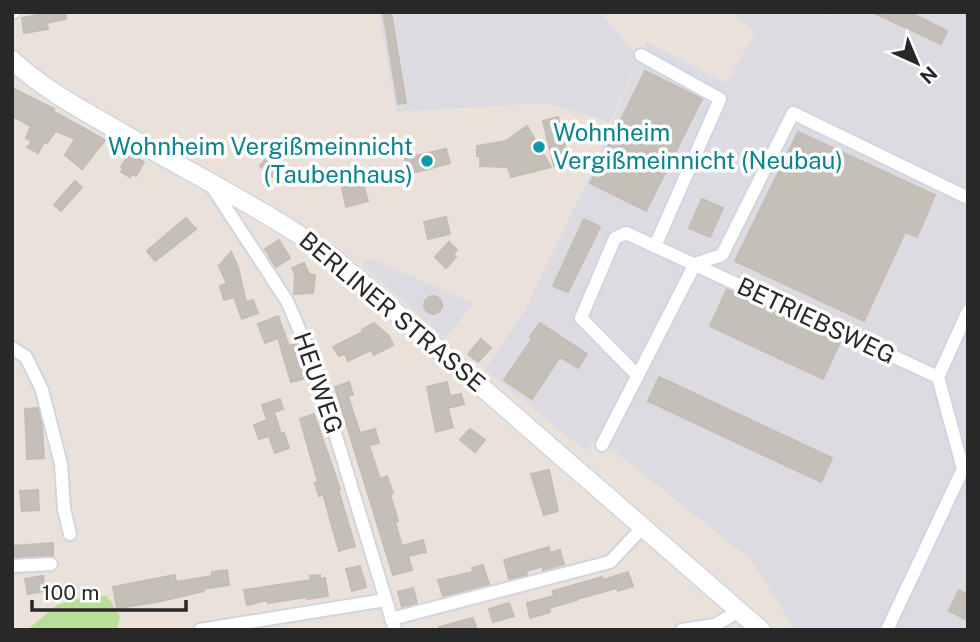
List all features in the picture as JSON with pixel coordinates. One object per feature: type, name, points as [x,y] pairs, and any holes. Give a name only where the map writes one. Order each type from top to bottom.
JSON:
[{"type":"main road","name":"BERLINER STRASSE","points":[[12,60],[37,82],[77,107],[211,185],[273,217],[331,256],[761,630]]},
{"type":"street","points":[[641,55],[720,99],[655,246]]},
{"type":"street","name":"BETRIEBSWEG","points":[[695,264],[722,255],[793,113],[968,198]]},
{"type":"street","name":"HEUWEG","points":[[211,185],[286,301],[314,364],[393,624],[611,562],[643,527]]},
{"type":"street","name":"BETRIEBSWEG","points":[[638,376],[580,318],[615,238],[626,233],[937,377]]},
{"type":"street","points":[[602,445],[695,264]]},
{"type":"street","points":[[887,630],[963,470],[937,377],[968,311]]},
{"type":"street","points":[[12,348],[26,357],[42,390],[61,464],[64,509],[70,534]]},
{"type":"street","points":[[12,566],[51,564]]},
{"type":"street","points":[[200,630],[385,600]]},
{"type":"street","points":[[682,630],[715,625],[739,611]]},
{"type":"shaded area","points":[[379,12],[600,12],[639,58],[610,122],[546,103],[396,112]]},
{"type":"shaded area","points":[[732,12],[816,12],[827,17],[830,12],[968,12],[968,630],[795,630],[751,560],[613,450],[594,441],[586,451],[485,370],[525,310],[585,186],[647,42],[726,83],[755,32]]},
{"type":"shaded area","points":[[368,258],[474,303],[445,338],[362,265]]},
{"type":"green space","points":[[90,595],[107,596],[120,616],[117,630],[27,630],[57,605]]},
{"type":"building","points":[[65,12],[66,19],[47,23],[48,29],[24,33],[22,18]]},
{"type":"building","points":[[383,12],[391,12],[406,103],[398,104]]},
{"type":"building","points":[[872,12],[909,12],[947,31],[941,44]]},
{"type":"building","points":[[645,71],[702,99],[646,211],[590,183]]},
{"type":"building","points":[[12,88],[54,109],[53,111],[105,140],[82,169],[65,155],[75,139],[56,131],[47,143],[44,142],[38,153],[27,147],[32,142],[26,138],[31,126],[12,116]]},
{"type":"building","points":[[558,117],[569,162],[554,166],[543,121]]},
{"type":"building","name":"Wohnheim Vergißmeinnicht (Neubau)","points":[[527,126],[551,167],[511,177],[508,167],[480,166],[477,146],[506,141]]},
{"type":"building","points":[[798,132],[935,195],[917,237],[905,232],[864,321],[735,261]]},
{"type":"building","name":"Wohnheim Vergißmeinnicht (Taubenhaus)","points":[[446,149],[450,163],[409,174],[405,158]]},
{"type":"building","points":[[271,153],[289,169],[278,181],[260,166]]},
{"type":"building","points":[[129,154],[144,162],[136,176],[132,173],[130,177],[121,172]]},
{"type":"building","points":[[360,173],[368,201],[346,207],[340,178]]},
{"type":"building","points":[[75,181],[82,187],[61,211],[54,205]]},
{"type":"building","points":[[702,199],[723,208],[710,237],[689,228]]},
{"type":"building","points":[[446,217],[450,234],[428,239],[424,222]]},
{"type":"building","points":[[186,218],[196,229],[155,261],[147,251]]},
{"type":"building","points":[[584,219],[600,227],[568,292],[553,286]]},
{"type":"building","points":[[279,240],[290,258],[276,267],[265,249]]},
{"type":"building","points":[[449,242],[457,250],[453,254],[456,257],[446,268],[435,257]]},
{"type":"building","points":[[231,252],[238,267],[246,302],[253,300],[258,313],[242,319],[234,297],[224,300],[220,286],[227,284],[219,266]]},
{"type":"building","points":[[304,263],[309,274],[315,275],[313,293],[294,294],[295,275],[292,268]]},
{"type":"building","points":[[727,289],[840,342],[823,379],[710,326]]},
{"type":"building","points":[[429,296],[437,296],[442,305],[440,312],[429,314],[424,309],[424,301]]},
{"type":"building","points":[[278,316],[289,346],[296,344],[306,378],[291,382],[278,338],[265,343],[258,324]]},
{"type":"building","points":[[374,323],[389,336],[393,345],[374,355],[371,350],[348,361],[345,354],[339,356],[333,347],[363,332],[362,330]]},
{"type":"building","points":[[540,323],[587,354],[578,368],[560,357],[532,399],[504,380]]},
{"type":"building","points":[[481,339],[491,348],[478,362],[468,354]]},
{"type":"building","points":[[659,377],[832,458],[821,482],[648,401]]},
{"type":"building","points":[[349,382],[353,395],[348,396],[360,433],[375,429],[379,443],[369,445],[380,479],[387,476],[393,493],[390,494],[402,546],[423,540],[426,552],[408,556],[412,570],[393,575],[335,387]]},
{"type":"building","points":[[447,382],[450,396],[461,394],[464,404],[448,408],[453,427],[436,432],[427,387]]},
{"type":"building","points":[[280,399],[283,409],[274,412],[289,448],[275,453],[269,436],[259,439],[254,425],[267,420],[262,405]]},
{"type":"building","points":[[38,408],[44,458],[27,459],[25,409]]},
{"type":"building","points":[[314,414],[340,489],[355,546],[339,551],[323,494],[319,496],[315,483],[318,482],[300,419]]},
{"type":"building","points":[[470,429],[485,440],[475,452],[460,440]]},
{"type":"building","points":[[549,470],[558,511],[544,515],[531,474]]},
{"type":"building","points":[[38,490],[39,510],[22,511],[20,491]]},
{"type":"building","points":[[53,543],[53,556],[12,555],[12,546]]},
{"type":"building","points":[[549,547],[550,553],[560,550],[564,564],[543,570],[543,566],[526,571],[527,575],[509,579],[504,560]]},
{"type":"building","points":[[483,565],[489,584],[443,596],[438,580],[473,572],[472,568]]},
{"type":"building","points":[[360,566],[366,587],[352,591],[346,569]]},
{"type":"building","points":[[227,570],[229,585],[157,602],[117,608],[113,587],[175,575],[176,582],[212,576],[212,572]]},
{"type":"building","points":[[628,572],[633,586],[577,599],[549,608],[550,612],[530,618],[527,603],[554,596],[553,591]]},
{"type":"building","points":[[320,575],[320,579],[325,578],[328,596],[268,603],[268,600],[247,605],[244,590],[311,580],[310,576]]},
{"type":"building","points":[[43,576],[45,591],[28,594],[25,579]]},
{"type":"building","points":[[413,588],[417,603],[402,607],[398,592]]},
{"type":"building","points":[[959,590],[968,595],[968,614],[965,619],[949,611]]},
{"type":"building","points":[[509,603],[514,616],[493,622],[489,609]]},
{"type":"building","points":[[473,618],[477,630],[440,630],[439,627]]},
{"type":"place","name":"Wohnheim Vergißmeinnicht (Neubau)","points":[[539,147]]},
{"type":"place","name":"Wohnheim Vergißmeinnicht (Taubenhaus)","points":[[427,161]]}]
